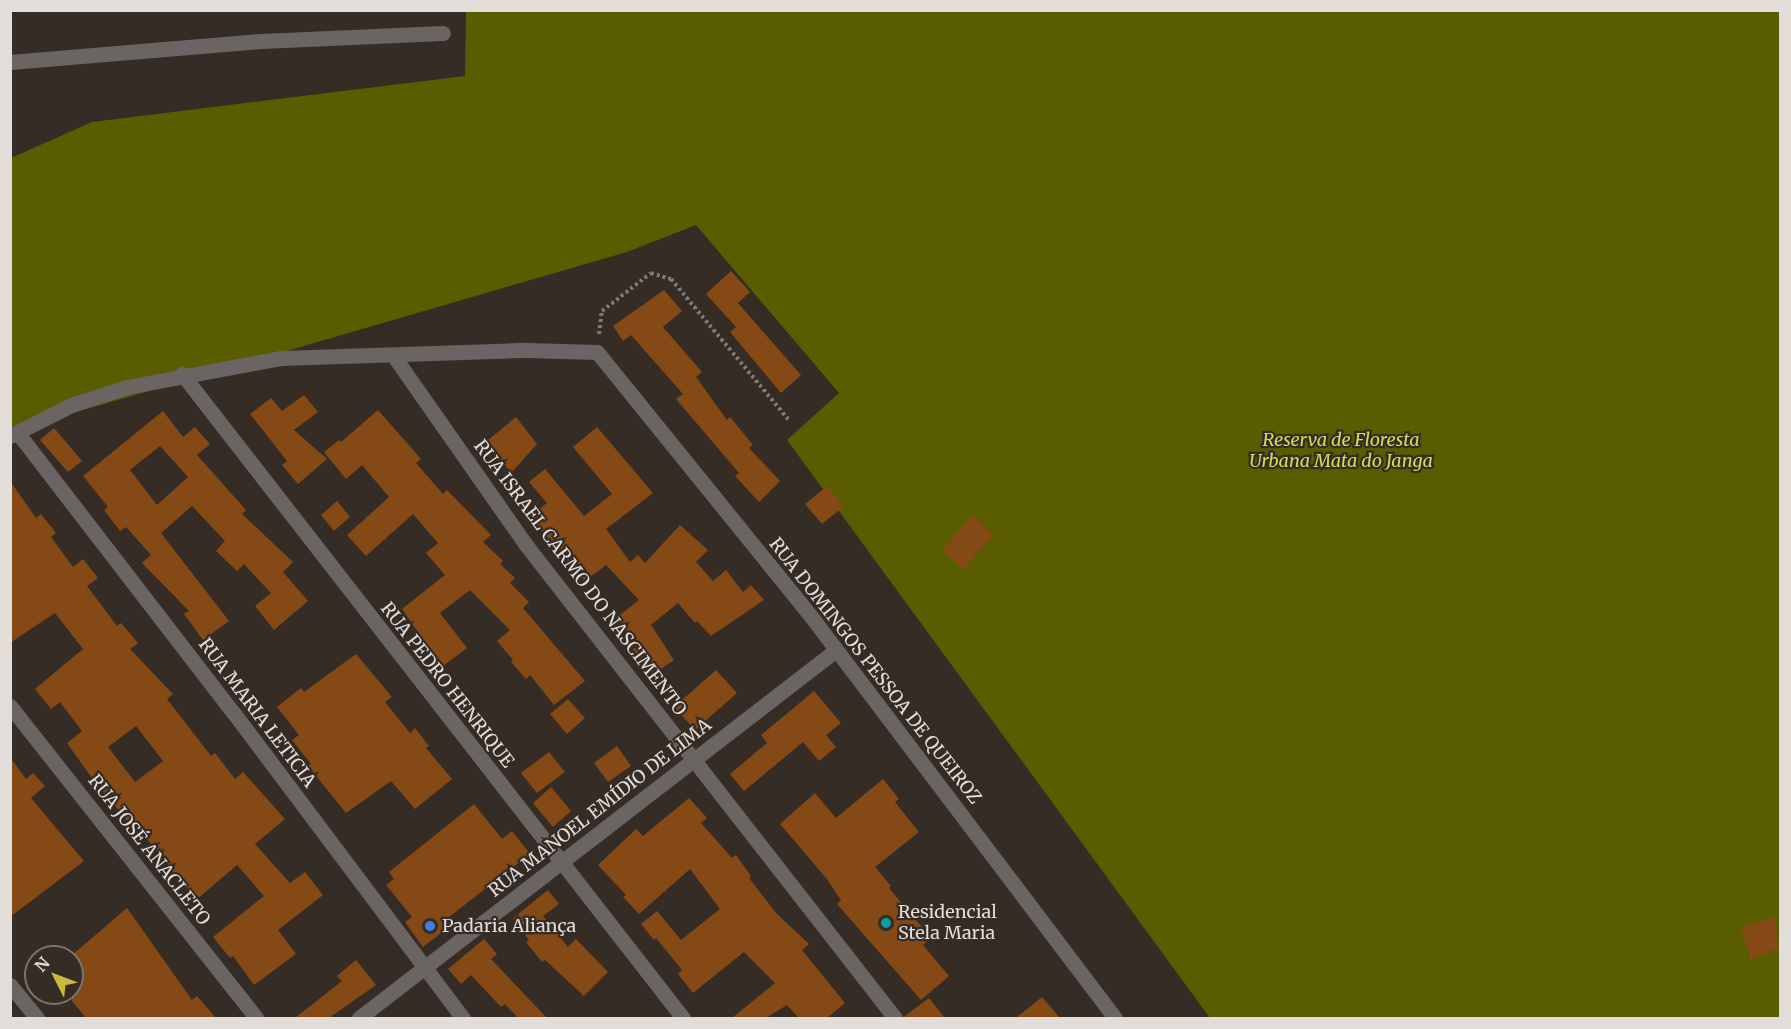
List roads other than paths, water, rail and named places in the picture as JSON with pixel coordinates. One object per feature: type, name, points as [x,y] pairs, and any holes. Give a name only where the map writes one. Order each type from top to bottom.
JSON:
[{"type":"street","points":[[10,62],[261,41],[443,33]]},
{"type":"street","name":"RUA DOMINGOS PESSOA DE QUEIROZ","points":[[393,355],[526,350],[597,352],[836,650],[1115,1018]]},
{"type":"street","points":[[14,434],[71,405],[127,387],[182,374],[280,358],[393,355]]},
{"type":"street","name":"RUA ISRAEL CARMO DO NASCIMENTO","points":[[393,355],[526,545],[693,762],[896,1018]]},
{"type":"street","name":"RUA PEDRO HENRIQUE","points":[[182,374],[560,864],[683,1018]]},
{"type":"street","name":"RUA MARIA LETICIA","points":[[14,434],[233,712],[463,1018]]},
{"type":"street","name":"RUA MANOEL EMÍDIO DE LIMA","points":[[359,1018],[836,650]]},
{"type":"street","name":"RUA JOSÉ ANACLETO","points":[[10,706],[256,1018]]},
{"type":"street","points":[[10,985],[37,1018]]},
{"type":"place","name":"Residencial Stela Maria","points":[[886,923]]},
{"type":"place","name":"Padaria Aliança","points":[[430,926]]},
{"type":"park label","name":"Reserva de Floresta Urbana Mata do Janga","points":[[1341,451]]}]
